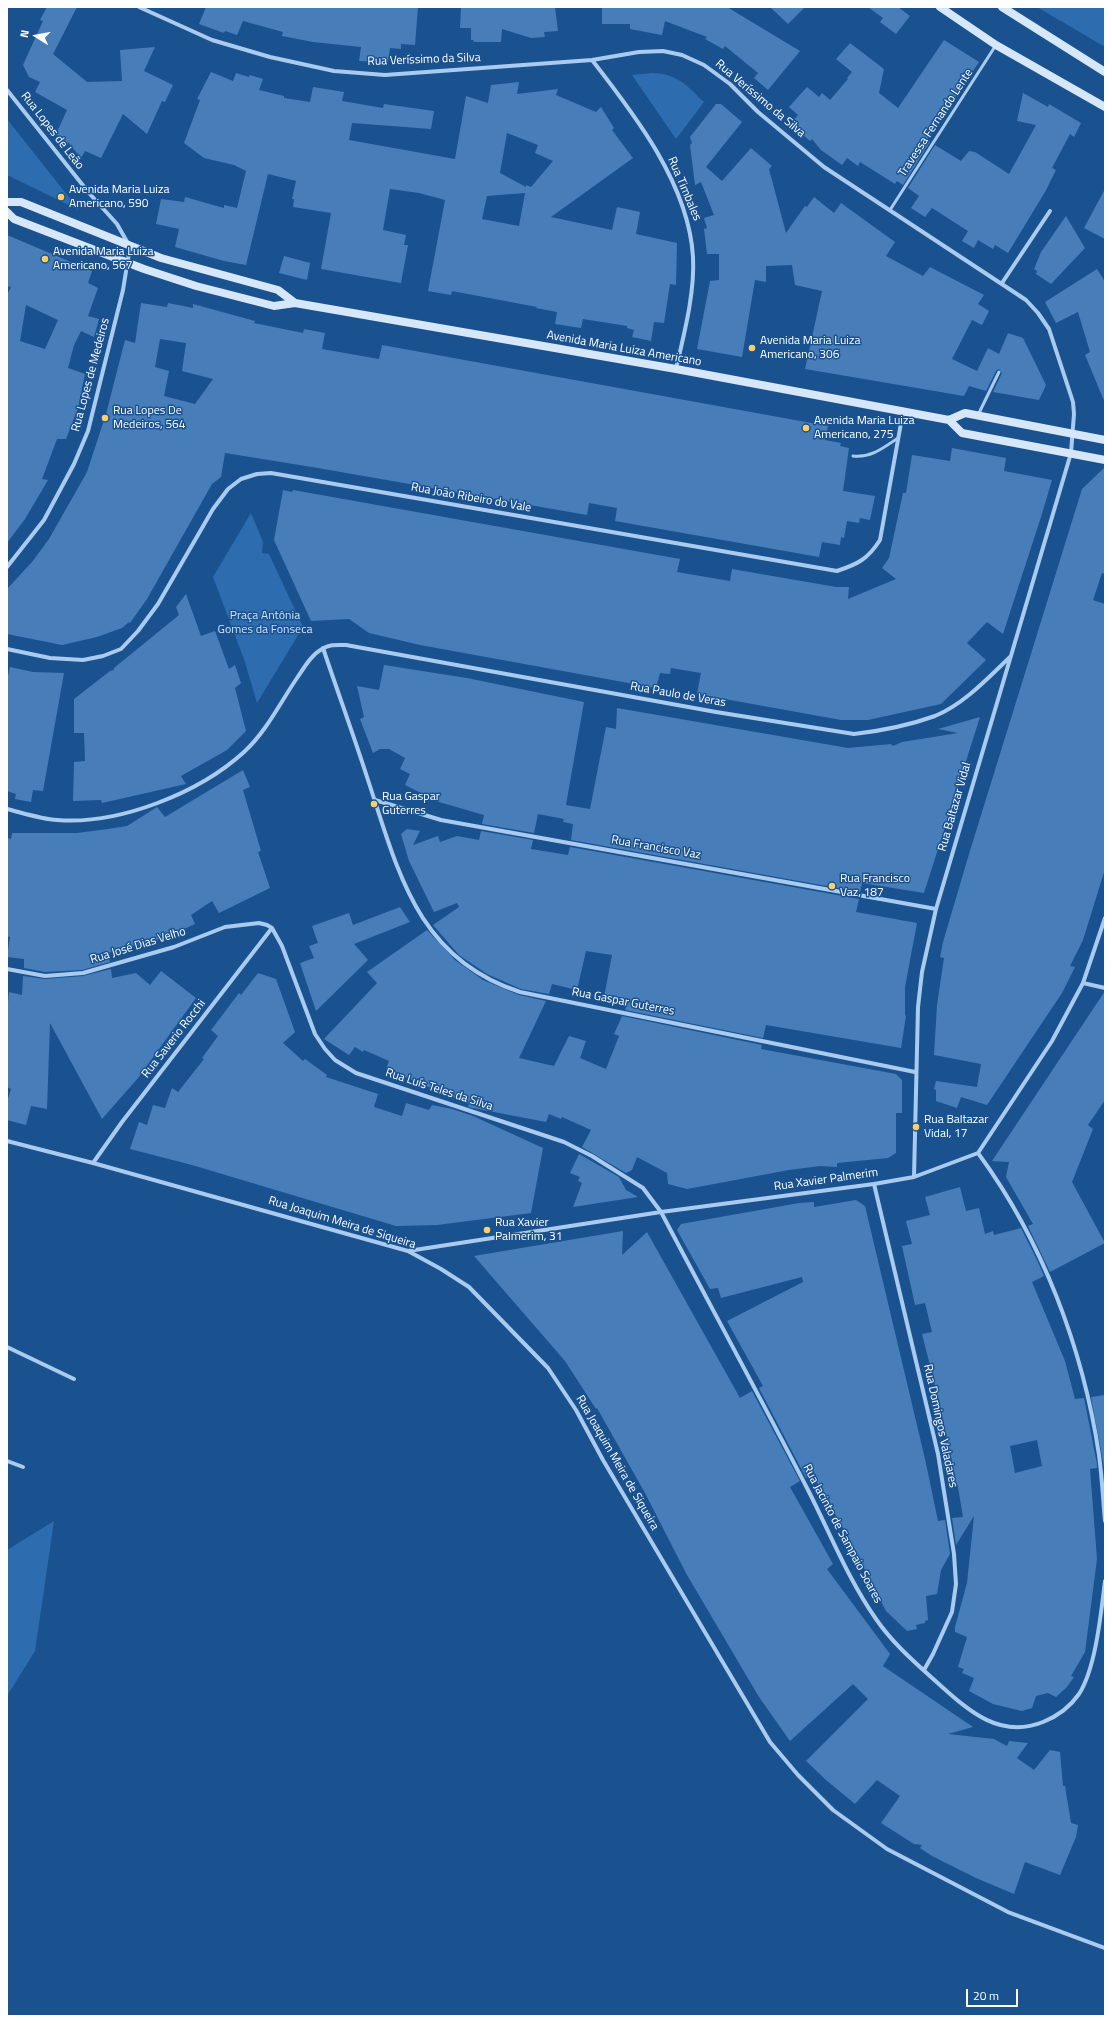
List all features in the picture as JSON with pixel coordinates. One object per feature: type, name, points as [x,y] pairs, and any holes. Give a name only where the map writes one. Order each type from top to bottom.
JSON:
[{"type":"main road","points":[[940,7],[996,45],[1105,107]]},
{"type":"main road","points":[[1002,7],[1105,72]]},
{"type":"main road","name":"Avenida Maria Luiza Americano","points":[[7,202],[21,202],[130,247],[161,258],[278,290],[295,303]]},
{"type":"main road","name":"Avenida Maria Luiza Americano","points":[[7,212],[14,219],[128,263],[196,286],[274,306],[295,303],[676,369],[949,420],[965,413],[1105,440]]},
{"type":"main road","points":[[949,420],[962,433],[1105,460]]},
{"type":"street","name":"Rua Veríssimo da Silva","points":[[139,7],[212,40],[270,58],[334,71],[385,75],[592,60],[639,52],[663,51],[682,55],[704,65],[730,84],[758,112],[824,167],[1026,300],[1038,313],[1049,329],[1073,402],[1073,433],[1071,453]]},
{"type":"street","name":"Rua Timbales","points":[[592,60],[644,130],[668,174],[690,226],[693,259],[692,283],[685,328],[676,369]]},
{"type":"street","name":"Rua Lopes de Leão","points":[[7,90],[84,187],[117,224],[130,247]]},
{"type":"street","points":[[1002,283],[1050,211]]},
{"type":"street","points":[[128,263],[130,247]]},
{"type":"street","name":"Rua Lopes de Medeiros","points":[[7,567],[44,520],[74,464],[88,432],[123,290],[128,263]]},
{"type":"street","name":"Rua João Ribeiro do Vale","points":[[7,650],[50,658],[83,660],[104,656],[121,649],[138,631],[158,604],[213,509],[228,489],[241,479],[264,473],[837,571],[854,566],[870,555],[880,540],[903,412]]},
{"type":"street","name":"Rua Baltazar Vidal","points":[[914,1177],[915,1072],[918,1007],[922,972],[936,909],[1071,453]]},
{"type":"street","name":"Rua Paulo de Veras","points":[[323,648],[331,644],[346,645],[716,712],[854,734],[935,716],[960,702],[988,679],[1010,657]]},
{"type":"street","points":[[7,809],[57,820],[88,820],[118,816],[141,809],[185,790],[216,774],[244,752],[260,734],[309,660],[323,648]]},
{"type":"street","name":"Rua Gaspar Guterres","points":[[323,648],[375,800],[391,854],[404,886],[420,914],[441,942],[485,978],[520,992],[915,1072]]},
{"type":"street","name":"Rua Francisco Vaz","points":[[375,800],[441,820],[936,909]]},
{"type":"street","points":[[1105,918],[1083,983],[1052,1041],[978,1153],[1001,1184],[1023,1224],[1042,1265],[1071,1337],[1085,1382],[1099,1455],[1105,1521]]},
{"type":"street","name":"Rua José Dias Velho","points":[[7,969],[46,976],[83,973],[174,947],[225,927],[259,923],[272,928]]},
{"type":"street","name":"Rua Saverio Rocchi","points":[[93,1163],[122,1122],[272,928]]},
{"type":"street","name":"Rua Luís Teles da Silva","points":[[272,928],[282,946],[315,1034],[325,1049],[335,1060],[356,1072],[564,1142],[592,1156],[643,1188],[661,1212]]},
{"type":"street","points":[[1083,983],[1105,988]]},
{"type":"street","name":"Rua Joaquim Meira de Siqueira","points":[[7,1141],[93,1163],[408,1251],[441,1269],[469,1287],[548,1368],[576,1410],[603,1460],[770,1742],[798,1775],[833,1810],[888,1849],[1008,1912],[1105,1948]]},
{"type":"street","name":"Rua Xavier Palmerim","points":[[408,1251],[661,1212],[874,1184],[914,1177],[978,1153]]},
{"type":"street","name":"Rua Domingos Valadares","points":[[874,1184],[938,1454],[954,1554],[956,1584],[952,1612],[924,1670]]},
{"type":"street","name":"Rua Jacinto de Sampaio Soares","points":[[661,1212],[808,1491],[858,1591],[876,1620],[890,1636],[924,1670],[967,1708],[994,1723],[1015,1729],[1031,1727],[1049,1720],[1063,1711],[1080,1692],[1089,1671],[1100,1619],[1105,1581]]},
{"type":"street","points":[[7,1347],[74,1379]]},
{"type":"street","points":[[7,1461],[23,1467]]},
{"type":"lane","name":"Travessa Fernando Lente","points":[[890,210],[996,45]]},
{"type":"lane","points":[[978,415],[999,372]]},
{"type":"lane","points":[[853,456],[863,457],[873,455],[898,438]]},
{"type":"green space","points":[[1037,7],[1105,7],[1105,47]]},
{"type":"green space","points":[[652,73],[675,78],[704,102],[676,139],[632,75]]},
{"type":"green space","points":[[7,119],[79,210],[7,175]]},
{"type":"green space","name":"Praça Antônia Gomes da Fonseca","points":[[251,513],[263,542],[262,553],[269,554],[303,627],[257,703],[245,662],[213,577]]},
{"type":"green space","points":[[54,1521],[35,1651],[7,1696],[7,1550]]},
{"type":"building","points":[[47,7],[77,7],[53,54],[87,82],[122,81],[120,50],[155,47],[144,71],[173,85],[165,102],[162,101],[147,134],[123,114],[101,158],[85,151],[81,158],[68,142],[67,146],[56,134],[67,110],[35,92],[40,82],[29,77],[23,65],[43,21],[40,20]]},
{"type":"building","points":[[206,7],[418,7],[415,45],[401,44],[401,49],[390,48],[388,62],[359,61],[361,47],[313,42],[282,36],[283,32],[243,21],[237,35],[225,31],[224,33],[199,24]]},
{"type":"building","points":[[461,7],[555,7],[558,31],[544,32],[545,37],[531,38],[502,29],[501,42],[474,42],[471,40],[471,28],[460,28]]},
{"type":"building","points":[[602,7],[727,7],[800,51],[768,90],[754,78],[758,73],[725,46],[723,49],[705,39],[707,37],[665,21],[662,35],[630,29],[630,24],[602,24]]},
{"type":"building","points":[[770,7],[805,7],[788,24]]},
{"type":"building","points":[[868,7],[898,7],[910,16],[896,34],[880,22],[883,18]]},
{"type":"building","points":[[944,40],[979,62],[927,140],[930,142],[903,185],[897,181],[895,184],[860,162],[858,166],[847,158],[842,165],[821,150],[812,139],[810,141],[790,124],[798,115],[789,107],[807,87],[819,97],[822,93],[830,100],[848,79],[847,78],[852,72],[836,59],[850,43],[884,69],[879,93],[898,108]]},
{"type":"building","points":[[211,72],[233,81],[236,73],[263,79],[259,90],[284,96],[284,98],[310,102],[313,87],[344,92],[342,101],[383,108],[384,104],[434,111],[431,129],[352,123],[349,140],[455,159],[466,96],[488,103],[491,85],[519,82],[517,94],[558,89],[556,95],[596,112],[601,107],[614,128],[612,130],[633,158],[551,217],[612,230],[617,207],[640,212],[636,234],[677,243],[676,285],[670,284],[664,323],[654,322],[651,341],[632,337],[634,330],[627,328],[627,326],[583,319],[581,328],[555,324],[557,312],[452,291],[451,295],[428,291],[445,200],[419,193],[390,189],[383,230],[406,235],[404,245],[408,245],[401,283],[321,269],[331,213],[293,207],[294,199],[292,199],[296,181],[268,174],[246,265],[224,261],[175,247],[179,229],[156,224],[161,199],[184,202],[185,197],[224,208],[224,205],[237,208],[246,171],[234,165],[204,158],[184,143],[200,100],[197,99]],"holes":[[[507,133],[538,145],[535,153],[553,161],[531,187],[526,185],[526,187],[500,173]],[[525,193],[519,226],[482,219],[487,196]]]},
{"type":"building","points":[[1023,93],[1048,107],[1049,104],[1081,123],[1074,137],[1070,134],[1052,168],[1056,170],[1045,192],[1008,253],[995,245],[993,249],[978,240],[974,248],[962,241],[968,231],[932,208],[925,217],[911,208],[919,196],[908,188],[935,145],[961,161],[969,151],[975,152],[1009,174],[1036,125],[1017,121]]},
{"type":"building","points":[[716,104],[721,104],[742,122],[706,167],[722,181],[751,148],[772,166],[769,169],[786,233],[805,206],[807,207],[814,197],[834,213],[841,203],[895,242],[886,256],[923,276],[930,267],[984,295],[978,304],[989,311],[982,325],[972,320],[952,359],[977,371],[988,348],[999,354],[1008,333],[1023,338],[1046,385],[1039,400],[993,392],[1002,373],[999,369],[996,371],[986,391],[969,386],[964,396],[805,369],[822,291],[795,285],[792,265],[766,266],[766,282],[755,280],[742,357],[697,349],[710,281],[719,280],[719,254],[707,254],[704,229],[707,228],[704,218],[714,215],[701,182],[695,185],[690,145],[692,143],[690,137]]},
{"type":"building","points":[[1105,189],[1105,239],[1084,228]]},
{"type":"building","points":[[1066,216],[1085,248],[1051,284],[1036,274],[1037,271],[1034,269],[1041,252]]},
{"type":"building","points":[[7,235],[92,271],[88,283],[98,288],[88,316],[99,319],[94,337],[81,331],[74,345],[68,368],[85,374],[78,408],[66,439],[57,439],[42,479],[48,480],[25,519],[7,543],[7,295],[11,287],[7,286]],"holes":[[[26,305],[58,320],[45,349],[20,341]]]},
{"type":"building","points":[[284,256],[310,263],[307,280],[279,273]]},
{"type":"building","points":[[1097,269],[1105,282],[1105,403],[1085,355],[1090,352],[1078,312],[1056,323],[1045,302]]},
{"type":"building","points":[[141,303],[167,307],[168,303],[193,308],[193,304],[255,321],[254,323],[303,333],[304,329],[325,333],[322,349],[379,359],[382,345],[828,426],[825,440],[841,443],[840,446],[849,448],[843,491],[875,496],[870,520],[860,518],[859,523],[847,521],[844,538],[841,537],[840,545],[822,542],[819,557],[615,521],[617,508],[589,503],[587,515],[225,453],[221,477],[212,484],[147,599],[130,623],[129,622],[122,628],[97,637],[62,645],[7,634],[7,589],[32,562],[49,539],[87,472],[106,414],[125,340],[135,343]],"holes":[[[160,339],[186,343],[182,371],[213,379],[195,404],[164,396],[169,371],[155,367]]]},
{"type":"building","points":[[952,448],[1006,458],[1004,471],[1052,480],[1041,517],[1003,634],[987,622],[967,643],[986,660],[941,704],[868,720],[841,720],[697,694],[701,673],[671,668],[670,674],[660,673],[656,688],[420,645],[369,633],[349,619],[311,621],[274,540],[283,490],[292,492],[293,490],[680,559],[677,572],[730,581],[732,569],[836,587],[849,587],[848,599],[896,579],[882,568],[889,558],[903,493],[906,493],[912,455],[950,461]]},
{"type":"building","points":[[1105,467],[1105,574],[1102,573],[1093,600],[1105,604],[1105,869],[1083,940],[1070,966],[1075,967],[1062,993],[987,1105],[961,1097],[957,1108],[936,1101],[936,1090],[934,1089],[936,1081],[977,1087],[981,1064],[934,1055],[937,1005],[944,958],[940,957],[943,942],[1082,489]]},
{"type":"building","points":[[186,594],[201,636],[215,631],[229,669],[235,665],[241,683],[235,688],[246,731],[227,750],[181,776],[186,784],[102,803],[101,800],[73,801],[74,762],[85,761],[84,733],[74,733],[74,699],[110,671],[114,670],[114,668],[179,615],[176,607]]},
{"type":"building","points":[[384,665],[467,678],[584,702],[566,805],[590,809],[606,727],[616,729],[617,708],[848,748],[891,744],[893,746],[902,742],[958,733],[938,729],[980,717],[924,893],[862,883],[860,892],[571,840],[573,824],[563,822],[564,819],[538,814],[534,833],[482,824],[484,815],[439,802],[405,785],[410,774],[400,769],[405,758],[389,749],[380,749],[373,753],[360,719],[364,717],[357,686],[379,690]]},
{"type":"building","points":[[10,667],[33,672],[64,673],[43,791],[33,790],[31,802],[15,799],[16,794],[7,791],[7,680]]},
{"type":"building","points":[[243,770],[250,787],[243,790],[261,851],[258,852],[270,888],[219,913],[212,901],[191,915],[195,924],[167,937],[108,953],[110,962],[82,970],[45,972],[24,968],[24,959],[7,957],[10,937],[7,936],[7,838],[11,839],[12,833],[77,833],[127,826],[157,807],[165,817]]},
{"type":"building","points":[[407,829],[420,831],[413,845],[438,836],[440,842],[457,836],[479,840],[481,831],[533,840],[531,849],[568,855],[570,847],[859,899],[856,912],[917,923],[905,987],[906,1016],[901,1048],[766,1025],[763,1038],[625,1010],[629,1001],[604,997],[612,955],[586,951],[577,990],[552,984],[549,994],[521,989],[487,974],[459,955],[433,925],[459,907],[457,903],[434,912],[409,861],[401,834]]},
{"type":"building","points":[[400,907],[410,922],[354,944],[368,960],[316,1011],[300,963],[314,958],[309,946],[318,943],[312,926],[349,913],[353,925]]},
{"type":"building","points":[[427,930],[455,960],[483,980],[519,995],[546,1001],[519,1058],[554,1066],[569,1036],[586,1041],[580,1058],[606,1069],[619,1036],[614,1034],[622,1016],[762,1045],[761,1049],[896,1074],[902,1080],[902,1113],[896,1113],[896,1153],[888,1158],[837,1163],[837,1167],[820,1166],[789,1170],[687,1189],[668,1184],[667,1173],[637,1157],[632,1170],[626,1173],[582,1147],[591,1130],[562,1117],[561,1119],[549,1114],[546,1122],[468,1107],[469,1104],[386,1069],[389,1061],[364,1050],[363,1052],[355,1047],[349,1055],[324,1039],[377,983],[367,972]]},
{"type":"building","points":[[111,969],[112,978],[136,973],[150,985],[161,971],[196,998],[138,1078],[102,1119],[50,1023],[47,1109],[31,1106],[26,1125],[7,1120],[7,1102],[11,1089],[7,1087],[7,1012],[9,992],[22,995],[23,976],[45,979],[83,976]]},
{"type":"building","points":[[258,973],[276,979],[295,1032],[283,1043],[303,1061],[305,1059],[327,1075],[326,1077],[378,1094],[374,1107],[402,1116],[406,1103],[429,1110],[432,1105],[452,1109],[473,1116],[543,1148],[531,1213],[437,1225],[396,1226],[192,1165],[130,1149],[139,1122],[147,1125],[153,1105],[165,1108],[172,1088],[178,1092],[204,1059],[202,1058],[218,1036],[211,1030],[239,993],[241,995]]},
{"type":"building","points":[[1105,991],[1105,1100],[1088,1125],[1093,1129],[1072,1182],[1105,1243],[1050,1272],[1028,1226],[1033,1224],[1006,1177],[1009,1162],[992,1161]]},
{"type":"building","points":[[579,1154],[619,1177],[626,1190],[638,1197],[573,1207],[582,1183],[578,1181],[580,1177],[570,1173]]},
{"type":"building","points":[[960,1187],[966,1211],[979,1208],[985,1234],[993,1231],[994,1235],[1021,1228],[1044,1276],[1032,1282],[1065,1361],[1075,1399],[1084,1398],[1097,1464],[1097,1468],[1090,1469],[1097,1559],[1085,1652],[1071,1676],[1074,1677],[1067,1687],[1056,1697],[1048,1693],[1036,1696],[1032,1708],[1022,1711],[993,1704],[969,1691],[974,1678],[962,1673],[964,1669],[958,1667],[967,1637],[955,1632],[955,1627],[967,1583],[974,1516],[956,1545],[952,1518],[963,1517],[958,1487],[944,1468],[943,1463],[952,1461],[922,1334],[932,1332],[925,1303],[915,1305],[902,1246],[912,1244],[906,1221],[930,1215],[925,1197]],"holes":[[[1037,1440],[1042,1466],[1015,1473],[1010,1446]]]},
{"type":"building","points":[[856,1200],[865,1206],[925,1459],[938,1521],[945,1520],[950,1554],[941,1570],[937,1594],[926,1596],[928,1620],[925,1621],[925,1623],[916,1625],[917,1629],[907,1631],[886,1611],[846,1533],[812,1474],[806,1478],[759,1388],[763,1386],[727,1321],[803,1282],[802,1277],[721,1298],[718,1288],[710,1289],[677,1230],[681,1224],[799,1203],[814,1202],[814,1207]]},
{"type":"building","points":[[623,1231],[622,1255],[647,1232],[740,1398],[752,1391],[800,1481],[790,1487],[833,1564],[827,1569],[890,1654],[883,1666],[973,1727],[948,1734],[994,1739],[1007,1746],[1009,1741],[1028,1743],[1017,1758],[1034,1770],[1050,1750],[1060,1752],[1063,1786],[1065,1786],[1071,1823],[1078,1825],[1076,1837],[1060,1875],[1025,1862],[1014,1894],[976,1878],[932,1856],[920,1848],[922,1845],[914,1844],[881,1823],[900,1796],[877,1780],[855,1804],[806,1761],[868,1699],[853,1684],[790,1741],[759,1697],[687,1575],[645,1493],[597,1408],[596,1409],[565,1361],[474,1256]]},
{"type":"building","points":[[1105,1395],[1105,1467],[1104,1467],[1091,1397]]},
{"type":"place","name":"Avenida Maria Luiza Americano, 590","points":[[61,197]]},
{"type":"place","name":"Avenida Maria Luiza Americano, 567","points":[[45,259]]},
{"type":"place","name":"Avenida Maria Luiza Americano, 306","points":[[752,348]]},
{"type":"place","name":"Rua Lopes De Medeiros, 564","points":[[105,418]]},
{"type":"place","name":"Avenida Maria Luiza Americano, 275","points":[[806,428]]},
{"type":"place","name":"Rua Gaspar Guterres","points":[[374,804]]},
{"type":"place","name":"Rua Francisco Vaz, 187","points":[[832,886]]},
{"type":"place","name":"Rua Baltazar Vidal, 17","points":[[916,1127]]},
{"type":"place","name":"Rua Xavier Palmerim, 31","points":[[487,1230]]}]
